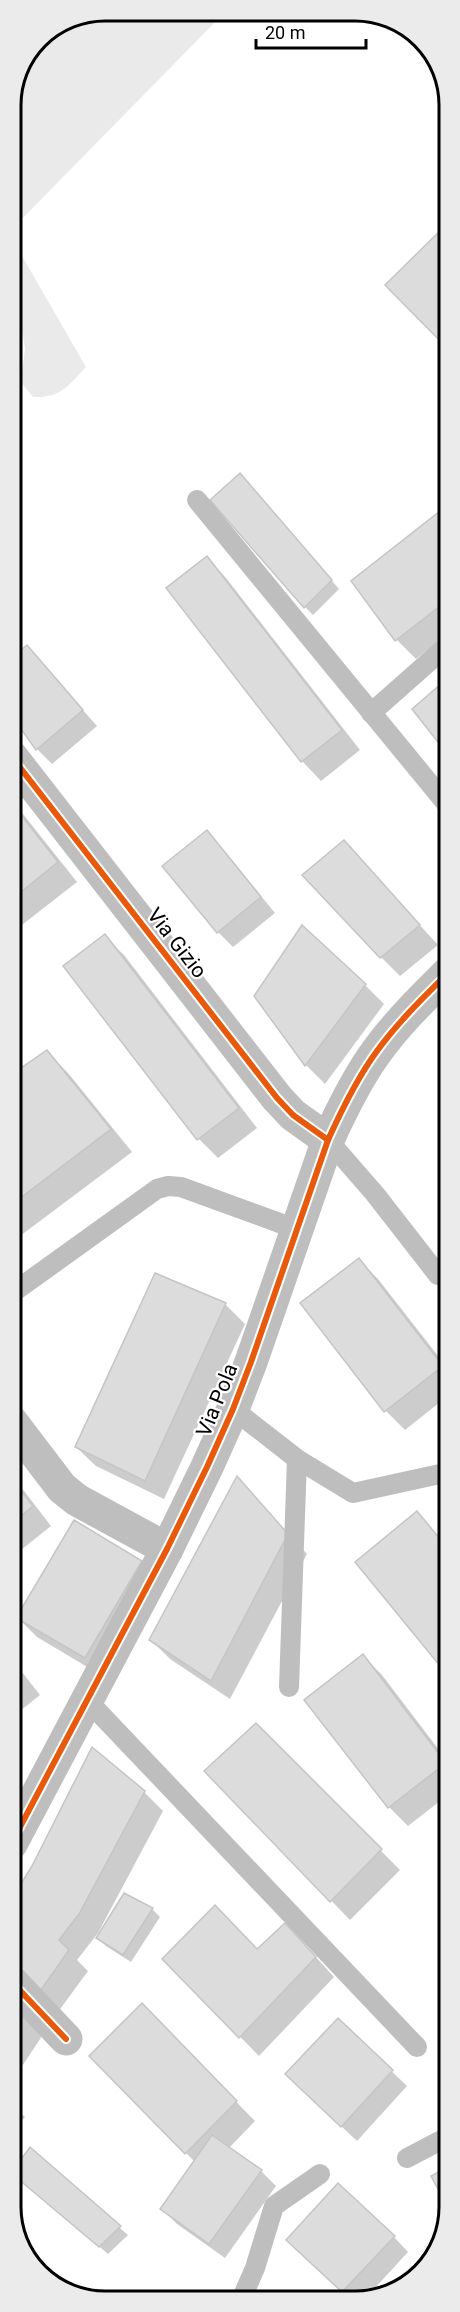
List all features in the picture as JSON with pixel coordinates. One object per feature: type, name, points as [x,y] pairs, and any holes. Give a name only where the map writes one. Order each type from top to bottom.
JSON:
[{"type":"street","name":"Via Gizio","points":[[21,769],[277,1098],[293,1115],[328,1140]]},
{"type":"street","name":"Via Pola","points":[[21,1825],[167,1549],[233,1409],[328,1140],[341,1112],[376,1051],[439,982]]},
{"type":"street","points":[[21,1434],[62,1488],[77,1500],[167,1549]]},
{"type":"street","points":[[21,1992],[66,2039]]},
{"type":"lane","points":[[197,500],[439,795]]},
{"type":"lane","points":[[371,713],[439,653]]},
{"type":"lane","points":[[328,1140],[439,1274]]},
{"type":"lane","points":[[21,1287],[157,1189],[168,1186],[181,1187],[296,1229]]},
{"type":"lane","points":[[233,1409],[297,1459],[353,1493],[439,1474]]},
{"type":"lane","points":[[289,1687],[297,1459]]},
{"type":"lane","points":[[87,1700],[417,2047]]},
{"type":"lane","points":[[407,2158],[439,2141]]},
{"type":"lane","points":[[246,2291],[274,2206],[320,2174]]},
{"type":"shaded area","points":[[216,21],[21,220],[21,99],[30,68],[38,54],[49,42],[73,27],[88,23]]},
{"type":"shaded area","points":[[21,254],[86,367],[57,393],[33,397],[21,382],[25,349],[22,328]]},
{"type":"building","points":[[439,232],[439,340],[385,285]]},
{"type":"building","points":[[240,473],[332,580],[304,608],[210,500]]},
{"type":"building","points":[[439,512],[439,607],[395,641],[351,581]]},
{"type":"building","points":[[207,556],[342,730],[301,762],[166,588]]},
{"type":"building","points":[[27,645],[83,710],[36,750],[21,729],[21,650]]},
{"type":"building","points":[[439,686],[439,743],[412,709]]},
{"type":"building","points":[[21,815],[58,862],[21,892]]},
{"type":"building","points":[[207,830],[261,897],[217,933],[162,866]]},
{"type":"building","points":[[344,840],[420,925],[380,958],[302,875]]},
{"type":"building","points":[[302,925],[366,984],[305,1066],[254,996]]},
{"type":"building","points":[[105,934],[239,1108],[197,1140],[63,966]]},
{"type":"building","points":[[47,1050],[111,1129],[21,1197],[21,1068]]},
{"type":"building","points":[[359,1258],[439,1361],[439,1369],[384,1412],[300,1303]]},
{"type":"building","points":[[155,1273],[226,1303],[145,1481],[75,1447]]},
{"type":"building","points":[[237,1476],[288,1534],[211,1681],[149,1640]]},
{"type":"building","points":[[21,1491],[33,1506],[21,1516]]},
{"type":"building","points":[[417,1511],[439,1538],[439,1665],[355,1562]]},
{"type":"building","points":[[74,1520],[142,1561],[85,1658],[21,1621],[21,1610]]},
{"type":"building","points":[[363,1654],[439,1754],[439,1768],[388,1808],[304,1700]]},
{"type":"building","points":[[256,1723],[382,1849],[330,1902],[204,1771]]},
{"type":"building","points":[[92,1747],[145,1791],[79,1914],[59,1940],[69,1950],[38,1994],[21,1978],[21,1884]]},
{"type":"building","points":[[124,1893],[153,1908],[123,1955],[96,1938]]},
{"type":"building","points":[[215,1905],[257,1949],[285,1923],[316,1957],[239,2038],[162,1959]]},
{"type":"building","points":[[21,2003],[27,2009],[21,2018]]},
{"type":"building","points":[[142,2003],[237,2101],[185,2154],[89,2056]]},
{"type":"building","points":[[338,2018],[393,2070],[341,2127],[285,2074]]},
{"type":"building","points":[[212,2135],[262,2170],[209,2244],[160,2209]]},
{"type":"building","points":[[30,2147],[121,2226],[99,2247],[21,2181],[21,2159]]},
{"type":"building","points":[[439,2172],[439,2191],[431,2176]]},
{"type":"building","points":[[338,2183],[395,2236],[343,2291],[286,2240]]},
{"type":"cycle path","points":[[21,769],[277,1098],[293,1115],[328,1140]]},
{"type":"cycle path","points":[[21,1825],[167,1549],[207,1467],[251,1362],[328,1140],[344,1105],[385,1040],[439,982]]},
{"type":"cycle path","points":[[21,1992],[66,2039]]}]
